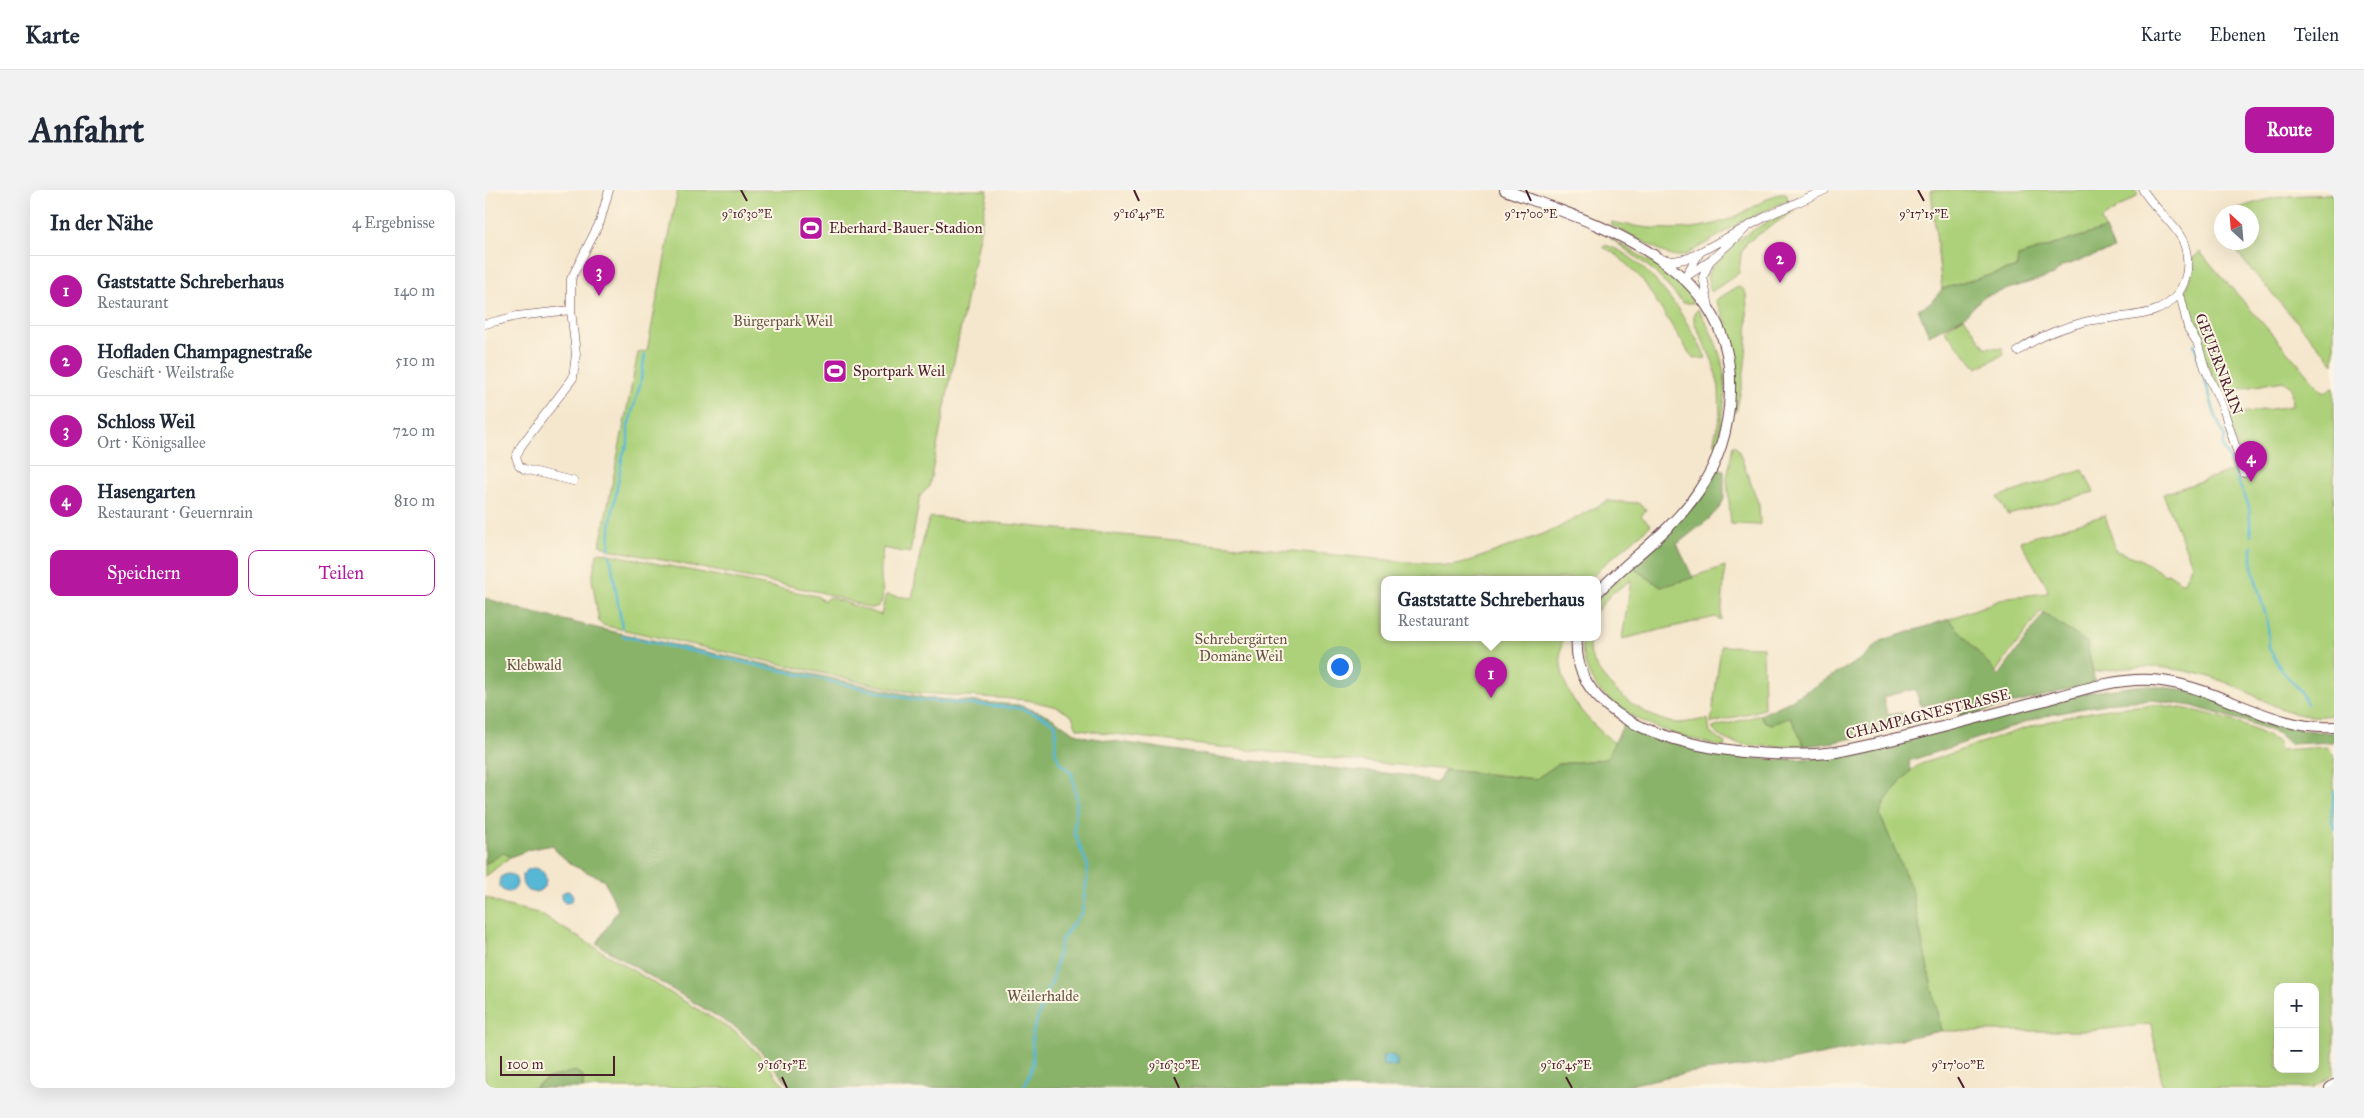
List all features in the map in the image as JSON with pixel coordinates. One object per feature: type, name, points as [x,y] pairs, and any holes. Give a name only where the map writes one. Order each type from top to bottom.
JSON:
[{"type":"main road","points":[[1505,190],[1621,236],[1660,259],[1684,278],[1700,287],[1726,348],[1730,376],[1728,418],[1720,450],[1705,481],[1685,509],[1655,540],[1601,589]]},
{"type":"main road","name":"CHAMPAGNESTRASSE","points":[[1577,641],[1579,662],[1586,681],[1599,698],[1613,710],[1635,722],[1669,736],[1708,748],[1747,754],[1798,756],[1836,752],[2091,688],[2139,680],[2174,683],[2196,688],[2296,725],[2334,727]]},
{"type":"main road","points":[[2330,1088],[2334,1085]]},
{"type":"street","points":[[573,481],[524,469],[519,465],[516,457],[521,446],[566,390],[573,378],[576,354],[570,287],[573,274],[600,222],[609,190]]},
{"type":"street","points":[[1660,259],[1679,261],[1825,190]]},
{"type":"street","points":[[2018,351],[2039,338],[2075,324],[2112,317],[2153,313],[2166,306],[2178,294],[2187,271],[2184,244],[2143,190]]},
{"type":"street","points":[[1684,278],[1710,261],[1733,242],[1748,226]]},
{"type":"street","points":[[1684,278],[1700,252]]},
{"type":"street","points":[[1700,287],[1703,274],[1710,261]]},
{"type":"street","name":"GEUERNRAIN","points":[[2178,294],[2182,302],[2188,328],[2196,339],[2223,408],[2244,474]]},
{"type":"street","points":[[485,324],[517,316],[571,310]]},
{"type":"green space","name":"Sportpark Weil","points":[[678,190],[988,190],[929,487],[920,496],[910,553],[883,548],[881,569],[883,596],[880,605],[876,607],[870,608],[820,592],[608,549],[600,545],[638,353],[647,351]]},
{"type":"green space","points":[[1931,190],[2136,190],[2138,195],[2101,220],[2105,229],[2018,256],[2017,267],[1942,289]]},
{"type":"green space","points":[[1779,193],[1786,193],[1788,200],[1742,222],[1684,256],[1671,256],[1611,225],[1612,222],[1640,227],[1670,229],[1700,227],[1734,217]]},
{"type":"green space","points":[[2334,193],[2334,364],[2236,250],[2259,250],[2259,205],[2249,205],[2276,198]]},
{"type":"green space","points":[[1793,209],[1794,211],[1747,242],[1741,254],[1739,273],[1711,292],[1707,276],[1721,255],[1756,228]]},
{"type":"green space","points":[[2105,229],[2114,249],[2063,266],[2053,275],[1983,297],[1964,317],[1929,335],[1918,309],[1931,303],[1942,289],[2017,267],[2018,256]]},
{"type":"green space","points":[[1609,237],[1664,270],[1689,293],[1694,303],[1683,303],[1653,270]]},
{"type":"green space","points":[[1605,245],[1620,251],[1651,276],[1678,309],[1706,358],[1693,359],[1642,279],[1617,255],[1603,247]]},
{"type":"green space","points":[[2200,252],[2323,392],[2334,388],[2334,714],[2331,715],[2301,715],[2287,711],[2233,685],[2186,671],[2142,667],[2093,672],[2087,643],[2041,611],[1995,673],[1949,619],[2008,597],[2048,593],[2047,587],[2020,541],[2105,515],[2116,551],[2140,559],[2165,575],[2168,573],[2184,582],[2192,564],[2163,494],[2234,470],[2238,480],[2247,477],[2227,415],[2292,406],[2291,387],[2283,381],[2218,393],[2199,343],[2198,334],[2190,324],[2185,303],[2185,293],[2193,272],[2193,258]]},
{"type":"green space","points":[[1738,287],[1743,289],[1746,294],[1748,324],[1745,368],[1736,412],[1733,411],[1735,382],[1731,340],[1722,313],[1715,300]]},
{"type":"green space","points":[[1698,309],[1716,344],[1724,374],[1724,406],[1717,445],[1713,444],[1720,416],[1719,387],[1712,360],[1694,322],[1694,314]]},
{"type":"green space","points":[[1964,317],[1985,347],[2002,348],[2004,354],[1977,368],[1944,330]]},
{"type":"green space","points":[[1733,445],[1738,449],[1759,505],[1760,525],[1731,524],[1727,479]]},
{"type":"green space","points":[[1716,470],[1724,471],[1724,499],[1720,507],[1709,519],[1677,544],[1693,578],[1661,587],[1632,567],[1658,543]]},
{"type":"green space","points":[[2083,470],[2094,492],[2008,515],[1997,497]]},
{"type":"green space","name":"Schrebergärten Domäne Weil","points":[[1607,501],[1638,503],[1646,510],[1641,516],[1651,525],[1593,576],[1381,576],[1381,641],[1563,641],[1562,669],[1572,698],[1591,722],[1616,744],[1607,759],[1558,764],[1536,779],[1209,746],[1091,731],[1077,728],[1072,716],[1057,707],[1027,700],[899,690],[602,625],[599,622],[592,579],[597,554],[600,552],[817,596],[824,601],[829,597],[881,615],[886,595],[912,598],[923,542],[931,517],[1451,566],[1556,529]]},
{"type":"green space","points":[[1725,566],[1721,620],[1715,617],[1622,639],[1631,580],[1611,594],[1601,606],[1601,595],[1632,567],[1661,587]]},
{"type":"green space","points":[[485,598],[526,611],[605,630],[925,698],[1018,705],[1047,715],[1073,732],[1087,737],[1232,759],[1405,775],[1436,783],[1445,770],[1536,779],[1558,764],[1606,759],[1625,722],[1684,745],[1723,755],[1754,759],[1816,758],[2091,692],[2144,685],[2187,690],[2301,730],[2334,733],[2334,742],[2290,744],[2279,734],[2247,722],[2192,706],[2152,700],[2114,702],[2045,716],[1909,761],[1911,770],[1884,802],[1880,815],[1911,888],[1941,1031],[1784,1062],[1686,1073],[1614,1088],[791,1088],[758,1048],[738,1029],[597,944],[618,909],[604,880],[572,865],[556,851],[553,845],[531,849],[510,857],[504,853],[485,864]]},
{"type":"green space","points":[[2044,613],[2087,643],[2095,683],[1961,717],[1959,712],[1966,705],[1959,698],[1921,706],[1915,689],[1883,697],[1887,714],[1904,713],[1909,724],[1817,745],[1804,746],[1791,717],[1772,724],[1765,722],[1760,715],[1786,703],[1861,659],[1881,641],[1949,619],[1999,676]]},
{"type":"green space","points":[[1582,641],[1589,641],[1595,664],[1615,690],[1628,701],[1656,717],[1673,723],[1708,719],[1710,733],[1725,743],[1724,747],[1677,735],[1630,715],[1610,701],[1594,684],[1585,662]]},
{"type":"green space","points":[[1721,646],[1763,647],[1764,709],[1711,723]]},
{"type":"green space","points":[[2158,705],[2189,710],[2220,717],[2250,728],[2278,742],[2280,750],[2327,747],[2334,756],[2334,1074],[2314,1088],[2163,1088],[2151,1024],[2088,1031],[1941,1031],[1911,888],[1880,815],[1886,801],[1902,779],[1921,764],[2037,725],[2095,711]]},
{"type":"green space","points":[[1760,715],[1765,722],[1791,717],[1804,746],[1754,746],[1740,744],[1728,741],[1718,735],[1712,728]]},
{"type":"green space","points":[[504,852],[510,857],[485,877],[485,864]]},
{"type":"green space","points":[[485,897],[504,905],[538,913],[737,1033],[757,1052],[786,1088],[583,1088],[583,1076],[548,1078],[533,1088],[485,1088]]},
{"type":"green space","points":[[575,1071],[583,1076],[583,1088],[533,1088],[548,1078]]},
{"type":"water","points":[[534,868],[542,872],[546,880],[542,888],[534,892],[526,888],[522,880],[526,872]]},
{"type":"water","points":[[504,874],[512,874],[517,879],[515,890],[504,892],[499,887],[499,879]]},
{"type":"water","points":[[567,891],[573,897],[567,903],[561,897]]},
{"type":"water","points":[[1392,1055],[1397,1060],[1397,1067],[1382,1065],[1383,1056]]},
{"type":"waterway","points":[[2194,344],[2215,414],[2225,437],[2223,446],[2249,506],[2251,536]]},
{"type":"waterway","points":[[609,549],[610,526],[623,454],[628,444],[628,426],[640,385],[645,355]]},
{"type":"waterway","points":[[2252,546],[2252,567],[2268,624],[2269,648],[2282,671],[2300,690],[2307,704]]},
{"type":"waterway","points":[[610,555],[622,627]]},
{"type":"waterway","points":[[623,636],[916,700],[1019,708],[1042,716],[1056,725],[1055,751],[1059,761],[1072,774],[1077,801],[1074,832],[1088,866],[1082,912],[1061,940],[1053,979],[1046,993],[1032,1035],[1033,1065],[1024,1088]]},
{"type":"waterway","points":[[2334,792],[2331,816],[2334,830]]},
{"type":"place","name":"Eberhard-Bauer-Stadion","points":[[811,228]]},
{"type":"place","name":"Hofladen Champagnestraße","points":[[1780,283]]},
{"type":"place","name":"Schloss Weil","points":[[599,296]]},
{"type":"place","name":"Sportpark Weil","points":[[835,371]]},
{"type":"place","name":"Hasengarten","points":[[2251,482]]},
{"type":"place","name":"Gaststatte Schreberhaus","points":[[1491,698]]},
{"type":"park label","name":"Bürgerpark Weil","points":[[783,321]]},
{"type":"park label","name":"Klebwald","points":[[534,665]]},
{"type":"park label","name":"Weilerhalde","points":[[1043,996]]}]
